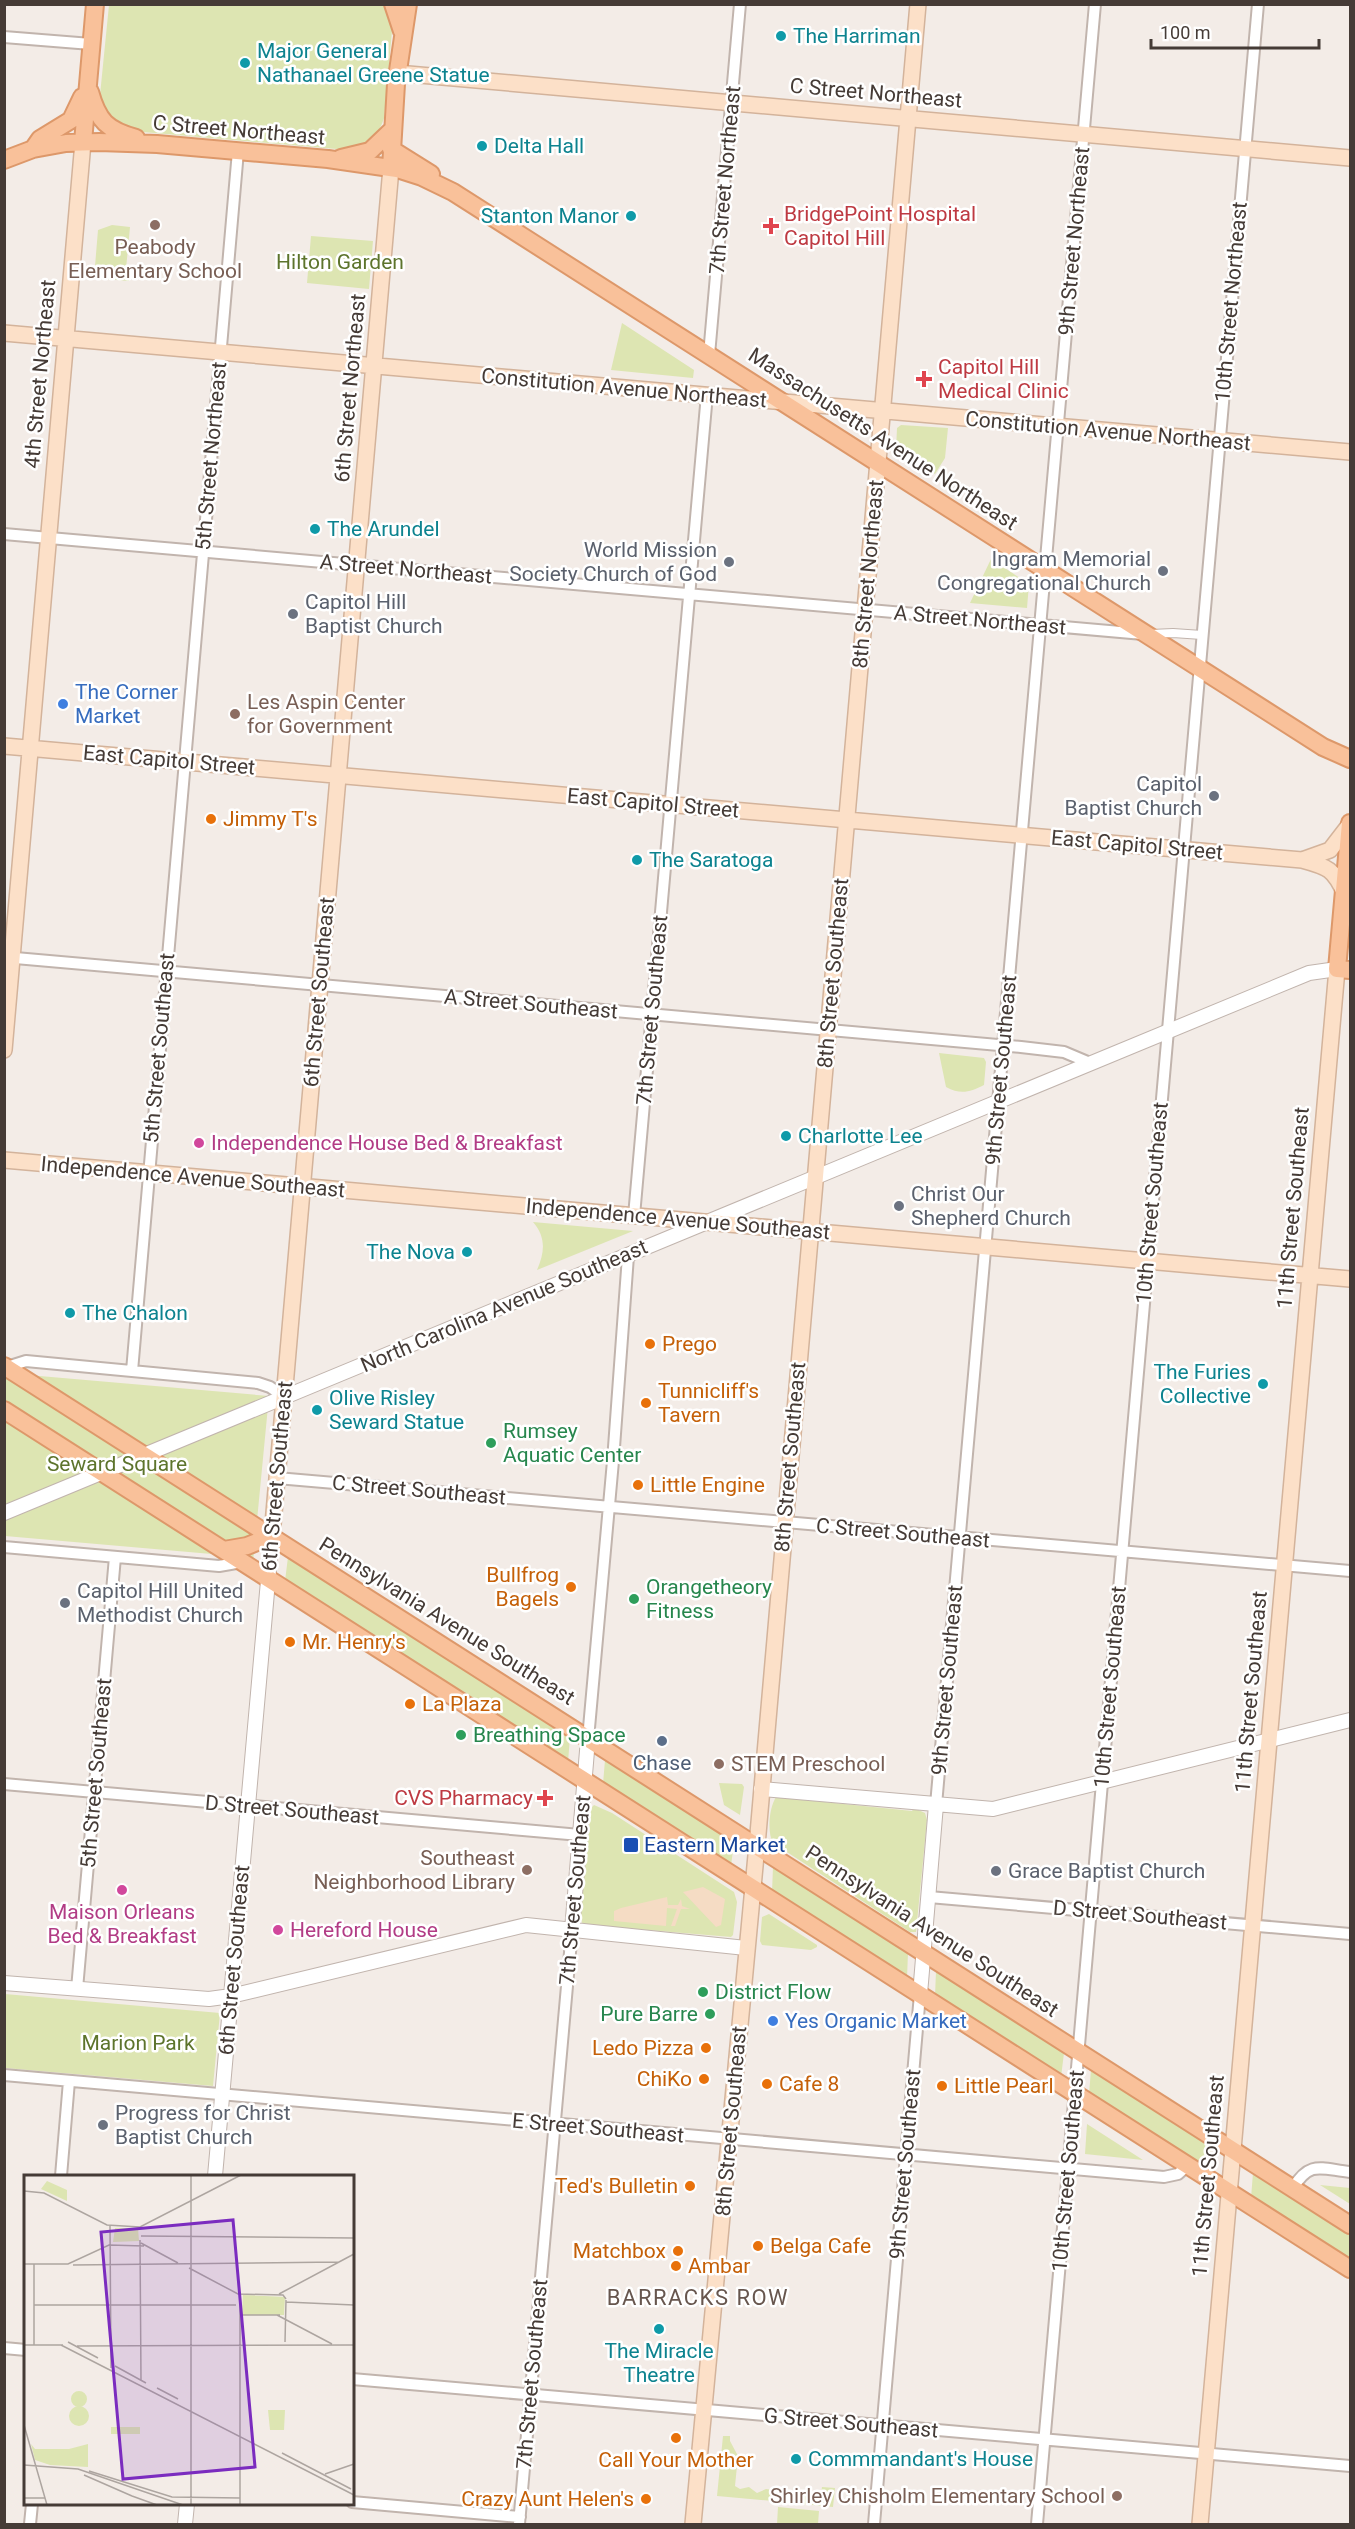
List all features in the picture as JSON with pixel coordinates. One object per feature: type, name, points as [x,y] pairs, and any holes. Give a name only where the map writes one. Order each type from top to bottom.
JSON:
[{"type":"main road","name":"4th Street Northeast","points":[[4,1050],[8,958],[31,748],[95,4]]},
{"type":"main road","points":[[393,4],[404,38]]},
{"type":"main road","name":"6th Street Northeast","points":[[339,775],[391,168],[391,131],[408,4]]},
{"type":"main road","points":[[404,38],[417,4]]},
{"type":"main road","name":"8th Street Northeast","points":[[846,820],[918,4]]},
{"type":"main road","name":"C Street Northeast","points":[[398,73],[1350,158]]},
{"type":"main road","points":[[88,82],[97,112],[107,126],[119,134],[157,144]]},
{"type":"main road","points":[[4,160],[33,149],[40,139],[71,120],[88,82]]},
{"type":"main road","points":[[328,159],[365,153],[375,148],[391,131]]},
{"type":"main road","name":"C Street Northeast","points":[[33,149],[83,142],[157,144],[328,159],[391,168]]},
{"type":"main road","name":"Massachusetts Avenue Northeast","points":[[391,149],[422,167],[453,192],[1323,747],[1350,759]]},
{"type":"main road","name":"Massachusetts Avenue Northeast","points":[[391,168],[415,174],[453,192]]},
{"type":"main road","name":"Constitution Avenue Northeast","points":[[4,333],[1350,452]]},
{"type":"main road","name":"East Capitol Street","points":[[4,746],[1302,860]]},
{"type":"main road","name":"6th Street Southeast","points":[[272,1536],[339,775]]},
{"type":"main road","name":"8th Street Southeast","points":[[693,2524],[785,1523],[846,820]]},
{"type":"main road","points":[[1302,860],[1330,850],[1350,824]]},
{"type":"main road","name":"11th Street Southeast","points":[[1200,2524],[1310,1276],[1344,969],[1345,894],[1350,824]]},
{"type":"main road","points":[[1302,860],[1329,868],[1338,878],[1345,894]]},
{"type":"main road","name":"Independence Avenue Southeast","points":[[4,1160],[1350,1279]]},
{"type":"main road","name":"Pennsylvania Avenue Southeast","points":[[5,1367],[1350,2225]]},
{"type":"main road","points":[[4,1410],[1350,2269]]},
{"type":"main road","points":[[224,1550],[247,1546],[272,1536]]},
{"type":"street","name":"7th Street Northeast","points":[[709,355],[740,4]]},
{"type":"street","name":"9th Street Northeast","points":[[1021,835],[1095,4]]},
{"type":"street","name":"10th Street Northeast","points":[[1183,850],[1258,4]]},
{"type":"street","points":[[4,37],[91,44]]},
{"type":"street","name":"5th Street Northeast","points":[[184,762],[238,151]]},
{"type":"street","points":[[670,804],[707,394]]},
{"type":"street","name":"A Street Northeast","points":[[4,534],[1040,625],[1147,634],[1202,635]]},
{"type":"street","name":"5th Street Southeast","points":[[132,1371],[184,762]]},
{"type":"street","name":"7th Street Southeast","points":[[634,1216],[670,804]]},
{"type":"street","name":"9th Street Southeast","points":[[874,2524],[1021,835]]},
{"type":"street","name":"10th Street Southeast","points":[[1037,2524],[1183,850]]},
{"type":"street","name":"A Street Southeast","points":[[8,958],[1003,1046],[1064,1052],[1090,1063]]},
{"type":"street","name":"North Carolina Avenue Southeast","points":[[4,1513],[1309,973],[1344,969]]},
{"type":"street","name":"7th Street Southeast","points":[[520,2521],[609,1507],[628,1256]]},
{"type":"street","points":[[5,1367],[26,1361],[258,1383],[270,1387],[284,1397]]},
{"type":"street","name":"C Street Southeast","points":[[277,1478],[1350,1571]]},
{"type":"street","name":"6th Street Southeast","points":[[215,2175],[272,1536]]},
{"type":"street","points":[[4,1547],[219,1566],[242,1562]]},
{"type":"street","name":"5th Street Southeast","points":[[77,1989],[115,1557]]},
{"type":"street","points":[[761,1789],[993,1809],[1350,1720]]},
{"type":"street","name":"D Street Southeast","points":[[4,1784],[580,1835]]},
{"type":"street","name":"D Street Southeast","points":[[929,1897],[1350,1934]]},
{"type":"street","points":[[4,1983],[200,1999],[231,1996],[526,1925],[746,1948]]},
{"type":"street","name":"E Street Southeast","points":[[4,2075],[1164,2177],[1178,2174],[1188,2165]]},
{"type":"street","points":[[61,2175],[69,2081]]},
{"type":"street","points":[[1293,2188],[1301,2175],[1311,2169],[1350,2172]]},
{"type":"street","points":[[4,2348],[24,2350]]},
{"type":"street","name":"G Street Southeast","points":[[354,2379],[1350,2466]]},
{"type":"street","points":[[354,2502],[520,2521]]},
{"type":"street","points":[[30,2524],[32,2505]]},
{"type":"street","points":[[185,2524],[187,2505]]},
{"type":"green space","points":[[109,5],[385,5],[393,20],[382,125],[371,139],[348,150],[125,129],[107,114],[100,95]]},
{"type":"green space","points":[[112,225],[130,227],[126,269],[130,270],[129,281],[94,278],[98,230]]},
{"type":"green space","name":"Hilton Garden","points":[[311,236],[373,241],[369,289],[307,283]]},
{"type":"green space","points":[[622,323],[694,370],[693,378],[611,370]]},
{"type":"green space","points":[[901,425],[948,428],[945,458],[935,474],[896,450],[897,428]]},
{"type":"green space","points":[[991,559],[1029,584],[1027,608],[970,603]]},
{"type":"green space","points":[[939,1053],[984,1058],[986,1062],[984,1085],[965,1092],[946,1087]]},
{"type":"green space","points":[[533,1222],[633,1231],[537,1270],[542,1257],[543,1245],[540,1233]]},
{"type":"green space","name":"Seward Square","points":[[5,1373],[269,1396],[253,1562],[246,1557],[5,1536]]},
{"type":"green space","points":[[288,1557],[570,1737],[568,1762],[285,1581]]},
{"type":"green space","points":[[605,1760],[734,1842],[731,1866],[603,1784]]},
{"type":"green space","points":[[719,1783],[742,1784],[744,1787],[740,1815],[724,1805]]},
{"type":"green space","points":[[776,1797],[912,1811],[914,1808],[925,1813],[927,1820],[916,1932],[910,1932],[773,1843],[770,1820]]},
{"type":"green space","points":[[594,1805],[612,1813],[734,1892],[737,1902],[733,1935],[731,1937],[600,1926],[597,1929],[583,1924],[580,1919],[591,1808]]},
{"type":"green space","points":[[773,1867],[908,1953],[907,1978],[772,1892]]},
{"type":"green space","points":[[769,1914],[817,1947],[811,1950],[762,1945],[760,1941],[762,1917]]},
{"type":"green space","points":[[936,1971],[1064,2053],[1061,2077],[935,1996]]},
{"type":"green space","name":"Marion Park","points":[[5,1994],[220,2013],[213,2086],[5,2068]]},
{"type":"green space","points":[[1091,2070],[1211,2146],[1208,2171],[1089,2094]]},
{"type":"green space","points":[[1087,2124],[1143,2160],[1085,2154]]},
{"type":"green space","points":[[1253,2173],[1350,2235],[1350,2262],[1251,2198]]},
{"type":"green space","points":[[1320,2185],[1350,2188],[1350,2204]]},
{"type":"green space","points":[[723,2436],[730,2436],[730,2441],[738,2456],[735,2486],[740,2489],[749,2487],[757,2493],[766,2489],[774,2490],[773,2501],[717,2496]]},
{"type":"green space","points":[[822,2487],[835,2488],[833,2507],[803,2504],[804,2493],[821,2494]]},
{"type":"green space","points":[[777,2490],[785,2491],[785,2495],[792,2496],[793,2492],[801,2493],[800,2504],[775,2502]]},
{"type":"green space","points":[[778,2507],[819,2511],[818,2524],[777,2524]]},
{"type":"sand","points":[[703,1887],[725,1899],[721,1925],[716,1927],[683,1892]]},
{"type":"sand","points":[[667,1897],[668,1905],[678,1905],[681,1899],[682,1906],[690,1909],[681,1909],[675,1926],[671,1926],[677,1909],[667,1908],[666,1926],[614,1921],[614,1911]]},
{"type":"place","name":"The Harriman","points":[[781,36]]},
{"type":"place","name":"Major General Nathanael Greene Statue","points":[[245,63]]},
{"type":"place","name":"Delta Hall","points":[[482,146]]},
{"type":"place","name":"Stanton Manor","points":[[631,216]]},
{"type":"place","name":"Peabody Elementary School","points":[[155,225]]},
{"type":"place","name":"BridgePoint Hospital Capitol Hill","points":[[771,226]]},
{"type":"place","name":"Capitol Hill Medical Clinic","points":[[924,379]]},
{"type":"place","name":"The Arundel","points":[[315,529]]},
{"type":"place","name":"World Mission Society Church of God","points":[[729,562]]},
{"type":"place","name":"Ingram Memorial Congregational Church","points":[[1163,571]]},
{"type":"place","name":"Capitol Hill Baptist Church","points":[[293,614]]},
{"type":"place","name":"The Corner Market","points":[[63,704]]},
{"type":"place","name":"Les Aspin Center for Government","points":[[235,714]]},
{"type":"place","name":"Capitol Baptist Church","points":[[1214,796]]},
{"type":"place","name":"Jimmy T's","points":[[211,819]]},
{"type":"place","name":"The Saratoga","points":[[637,860]]},
{"type":"place","name":"Charlotte Lee","points":[[786,1136]]},
{"type":"place","name":"Independence House Bed & Breakfast","points":[[199,1143]]},
{"type":"place","name":"Christ Our Shepherd Church","points":[[899,1206]]},
{"type":"place","name":"The Nova","points":[[467,1252]]},
{"type":"place","name":"The Chalon","points":[[70,1313]]},
{"type":"place","name":"Prego","points":[[650,1344]]},
{"type":"place","name":"The Furies Collective","points":[[1263,1384]]},
{"type":"place","name":"Tunnicliff's Tavern","points":[[646,1403]]},
{"type":"place","name":"Olive Risley Seward Statue","points":[[317,1410]]},
{"type":"place","name":"Rumsey Aquatic Center","points":[[491,1443]]},
{"type":"place","name":"Little Engine","points":[[638,1485]]},
{"type":"place","name":"Bullfrog Bagels","points":[[571,1587]]},
{"type":"place","name":"Orangetheory Fitness","points":[[634,1599]]},
{"type":"place","name":"Capitol Hill United Methodist Church","points":[[65,1603]]},
{"type":"place","name":"Mr. Henry's","points":[[290,1642]]},
{"type":"place","name":"La Plaza","points":[[410,1704]]},
{"type":"place","name":"Breathing Space","points":[[461,1735]]},
{"type":"place","name":"Chase","points":[[662,1741]]},
{"type":"place","name":"STEM Preschool","points":[[719,1764]]},
{"type":"place","name":"CVS Pharmacy","points":[[545,1798]]},
{"type":"place","name":"Eastern Market","points":[[631,1845]]},
{"type":"place","name":"Southeast Neighborhood Library","points":[[527,1870]]},
{"type":"place","name":"Grace Baptist Church","points":[[996,1871]]},
{"type":"place","name":"Maison Orleans Bed & Breakfast","points":[[122,1890]]},
{"type":"place","name":"Hereford House","points":[[278,1930]]},
{"type":"place","name":"District Flow","points":[[703,1992]]},
{"type":"place","name":"Pure Barre","points":[[710,2014]]},
{"type":"place","name":"Yes Organic Market","points":[[773,2021]]},
{"type":"place","name":"Ledo Pizza","points":[[706,2048]]},
{"type":"place","name":"ChiKo","points":[[704,2079]]},
{"type":"place","name":"Cafe 8","points":[[767,2084]]},
{"type":"place","name":"Little Pearl","points":[[942,2086]]},
{"type":"place","name":"Progress for Christ Baptist Church","points":[[103,2125]]},
{"type":"place","name":"Ted's Bulletin","points":[[690,2186]]},
{"type":"place","name":"Belga Cafe","points":[[758,2246]]},
{"type":"place","name":"Matchbox","points":[[678,2251]]},
{"type":"place","name":"Ambar","points":[[676,2266]]},
{"type":"place","name":"The Miracle Theatre","points":[[659,2329]]},
{"type":"place","name":"Call Your Mother","points":[[676,2438]]},
{"type":"place","name":"Commmandant's House","points":[[796,2459]]},
{"type":"place","name":"Shirley Chisholm Elementary School","points":[[1117,2496]]},
{"type":"place","name":"Crazy Aunt Helen's","points":[[646,2499]]},
{"type":"district","name":"BARRACKS ROW","points":[[698,2297]]}]
